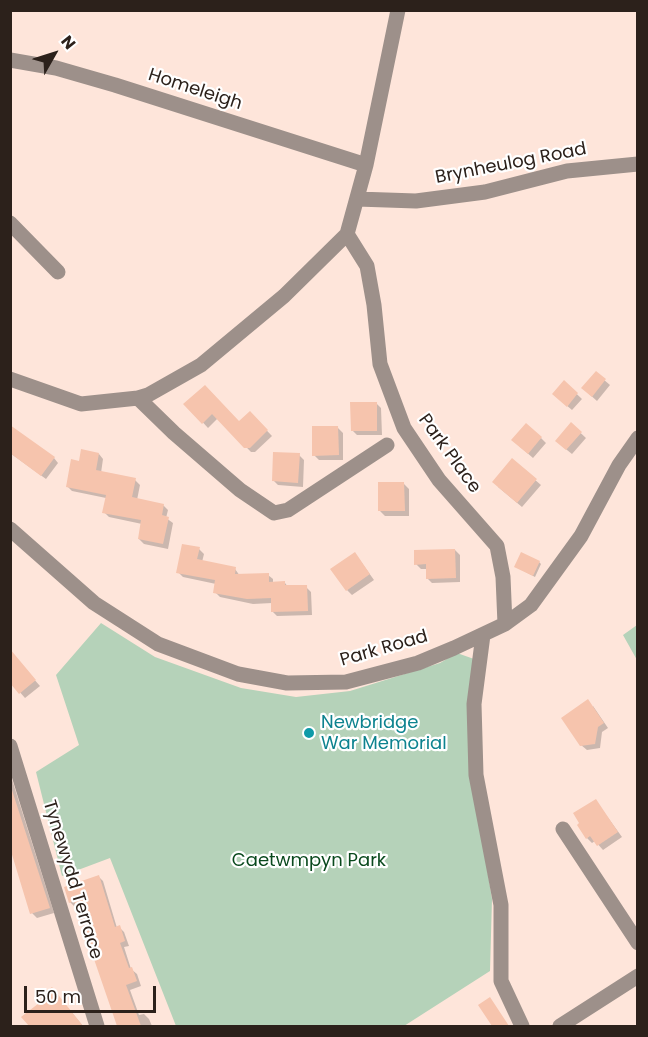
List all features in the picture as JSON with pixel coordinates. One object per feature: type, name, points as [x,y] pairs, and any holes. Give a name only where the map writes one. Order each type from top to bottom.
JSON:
[{"type":"street","points":[[10,380],[81,404],[148,395],[201,365],[284,296],[347,234],[366,165],[398,10]]},
{"type":"street","name":"Homeleigh","points":[[11,60],[56,68],[115,85],[366,165]]},
{"type":"street","name":"Brynheulog Road","points":[[357,199],[416,201],[485,192],[567,171],[638,164]]},
{"type":"street","points":[[10,224],[58,272]]},
{"type":"street","name":"Park Place","points":[[347,234],[367,266],[374,305],[380,364],[404,428],[439,480],[496,546],[503,577],[505,624]]},
{"type":"street","points":[[138,398],[174,433],[240,490],[274,513],[288,510],[387,445]]},
{"type":"street","name":"Park Road","points":[[10,529],[94,603],[158,644],[238,674],[287,683],[346,682],[418,663],[505,624],[531,604],[581,536],[619,465],[638,438]]},
{"type":"street","points":[[483,635],[474,704],[476,775],[501,905],[501,981],[522,1026]]},
{"type":"street","name":"Tynewydd Terrace","points":[[10,746],[97,1026]]},
{"type":"street","points":[[563,829],[638,943]]},
{"type":"street","points":[[560,1026],[638,976]]},
{"type":"green space","name":"Caetwmpyn Park","points":[[101,623],[155,657],[241,688],[296,697],[350,691],[440,663],[457,653],[474,659],[482,837],[492,899],[490,971],[404,1026],[176,1026],[110,858],[62,876],[36,772],[79,745],[56,675]]},
{"type":"green space","points":[[637,625],[637,660],[623,635]]},
{"type":"building","points":[[596,371],[606,379],[592,397],[581,388]]},
{"type":"building","points":[[564,380],[578,393],[567,407],[552,394]]},
{"type":"building","points":[[205,385],[239,421],[250,411],[268,430],[250,448],[244,448],[212,414],[202,424],[183,404]]},
{"type":"building","points":[[350,402],[377,402],[377,431],[351,431]]},
{"type":"building","points":[[571,422],[582,432],[566,450],[555,441]]},
{"type":"building","points":[[526,423],[542,437],[528,454],[511,440]]},
{"type":"building","points":[[10,425],[55,457],[41,476],[10,453]]},
{"type":"building","points":[[312,426],[338,426],[339,455],[312,456]]},
{"type":"building","points":[[81,449],[99,453],[96,470],[136,478],[132,497],[164,504],[162,515],[169,517],[163,544],[138,539],[141,520],[102,513],[106,495],[66,487],[71,459],[79,461]]},
{"type":"building","points":[[273,452],[300,453],[298,483],[272,481]]},
{"type":"building","points":[[512,458],[537,479],[517,503],[492,482]]},
{"type":"building","points":[[378,482],[404,482],[405,511],[378,511]]},
{"type":"building","points":[[182,544],[200,547],[197,559],[236,567],[235,574],[269,573],[269,582],[285,581],[285,585],[307,585],[308,611],[271,612],[271,598],[247,599],[213,593],[215,580],[176,573]]},
{"type":"building","points":[[455,549],[456,578],[426,579],[426,564],[414,565],[414,550]]},
{"type":"building","points":[[355,552],[370,574],[346,591],[330,569]]},
{"type":"building","points":[[521,552],[540,561],[533,576],[514,567]]},
{"type":"building","points":[[10,649],[36,680],[19,694],[10,683]]},
{"type":"building","points":[[588,699],[604,723],[598,727],[595,744],[580,746],[561,718]]},
{"type":"building","points":[[10,784],[50,908],[30,914],[10,848]]},
{"type":"building","points":[[596,799],[618,832],[597,846],[590,836],[586,839],[573,813]]},
{"type":"building","points":[[99,875],[115,927],[120,925],[125,941],[120,943],[129,968],[132,967],[137,981],[126,985],[141,1026],[117,1026],[74,901],[69,903],[64,887]]},
{"type":"building","points":[[52,987],[83,1026],[29,1026],[21,1017],[43,1000],[40,996]]},
{"type":"building","points":[[490,997],[509,1026],[492,1026],[478,1005]]},
{"type":"place","name":"Newbridge War Memorial","points":[[309,733]]}]
